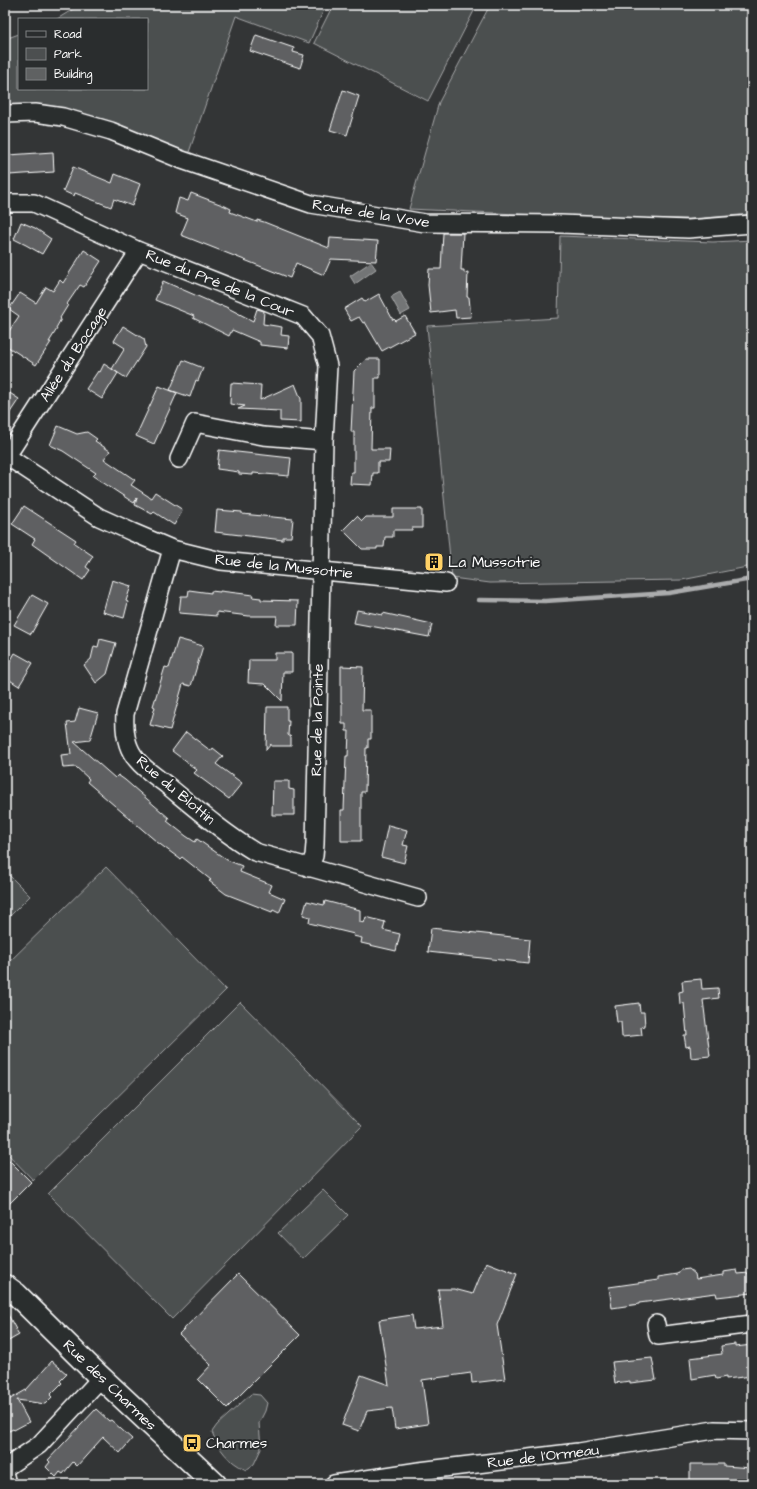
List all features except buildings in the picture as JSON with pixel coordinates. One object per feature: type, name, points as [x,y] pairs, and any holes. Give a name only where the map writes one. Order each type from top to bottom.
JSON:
[{"type":"street","name":"Route de la Vove","points":[[5,114],[35,113],[63,117],[111,131],[182,160],[311,204],[425,223],[560,224],[688,229],[752,224]]},
{"type":"street","name":"Rue du Pré de la Cour","points":[[5,203],[34,203],[139,251],[303,316],[320,336],[328,366],[320,571]]},
{"type":"street","name":"Allée du Bocage","points":[[6,457],[139,251]]},
{"type":"street","points":[[179,459],[195,423],[263,436],[324,441]]},
{"type":"street","name":"Rue de la Mussotrie","points":[[6,457],[99,517],[172,548],[221,561],[446,582]]},
{"type":"street","name":"Rue du Blottin","points":[[172,548],[125,714],[124,726],[128,745],[137,760],[238,842],[255,852],[418,898]]},
{"type":"street","name":"Rue de la Pointe","points":[[310,868],[314,856],[315,844],[320,571]]},
{"type":"street","name":"Rue des Charmes","points":[[5,1286],[16,1294],[101,1378],[215,1484]]},
{"type":"street","points":[[656,1324],[658,1336],[752,1324]]},
{"type":"street","points":[[5,1468],[39,1445],[101,1378]]},
{"type":"street","name":"Rue de l'Ormeau","points":[[334,1484],[419,1477],[714,1430],[752,1431]]},
{"type":"street","points":[[5,1476],[7,1484]]},
{"type":"green space","points":[[80,5],[326,5],[309,43],[236,16],[188,155],[98,119],[45,105],[5,108],[5,39],[18,34],[18,90],[148,90],[148,18],[59,18]]},
{"type":"green space","points":[[333,5],[477,5],[428,101],[314,43]]},
{"type":"green space","points":[[490,5],[752,5],[752,214],[691,219],[604,218],[409,209],[439,102]]},
{"type":"green space","points":[[560,236],[713,242],[752,240],[752,566],[682,580],[490,583],[452,578],[427,326],[558,318]]},
{"type":"green space","points":[[106,867],[226,990],[33,1180],[5,1151],[5,966]]},
{"type":"green space","points":[[5,871],[30,896],[5,921]]},
{"type":"green space","points":[[240,1002],[362,1126],[172,1319],[48,1194]]},
{"type":"green space","points":[[323,1190],[348,1215],[303,1259],[278,1233]]},
{"type":"green space","points":[[251,1394],[260,1395],[267,1403],[259,1423],[261,1449],[254,1464],[246,1470],[229,1459],[221,1450],[212,1432],[217,1425]]},
{"type":"shaded area","points":[[371,262],[376,269],[355,284],[350,276]]},
{"type":"shaded area","points":[[400,292],[410,310],[401,315],[391,297]]},
{"type":"waterway","points":[[479,600],[545,601],[669,593],[752,579]]},
{"type":"place","name":"La Mussotrie","points":[[434,562]]},
{"type":"place","name":"Charmes","points":[[192,1443]]}]
